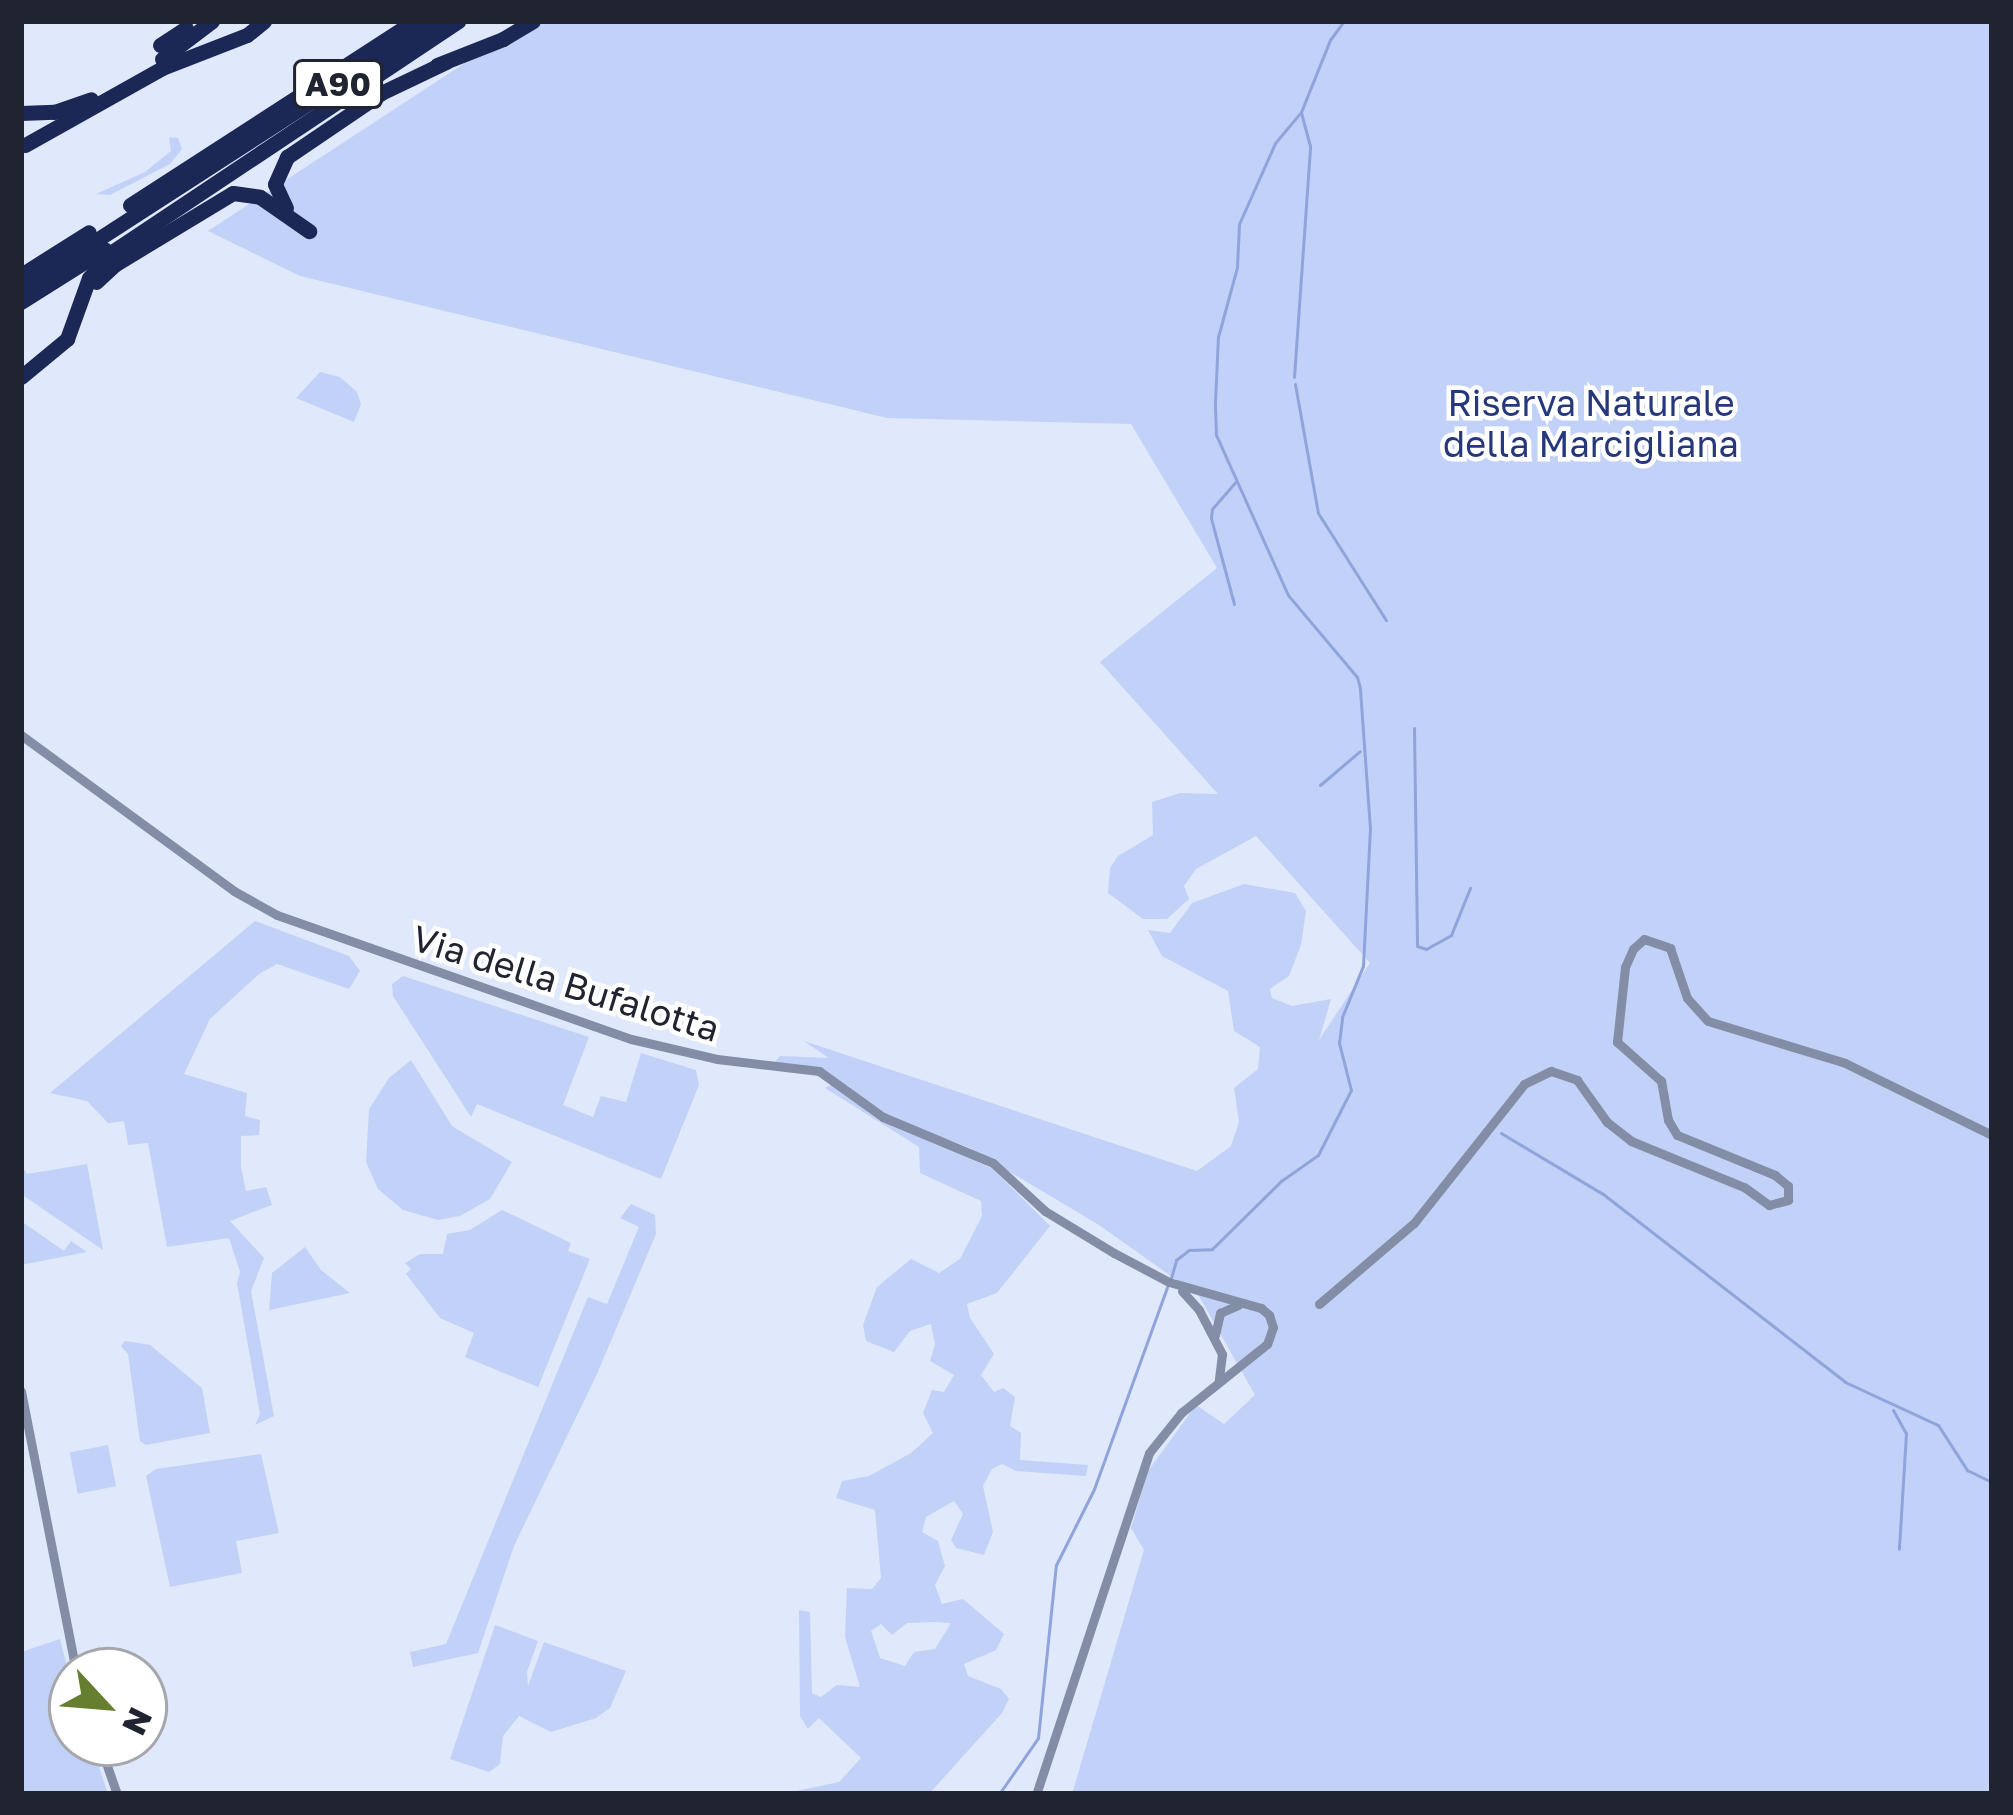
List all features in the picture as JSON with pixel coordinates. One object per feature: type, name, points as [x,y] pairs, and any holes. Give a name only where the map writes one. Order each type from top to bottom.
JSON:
[{"type":"highway","points":[[23,146],[212,21]]},
{"type":"highway","points":[[23,146],[162,68],[247,35],[264,21]]},
{"type":"highway","name":"A90","points":[[240,148],[414,21]]},
{"type":"highway","name":"A90","points":[[21,289],[436,21]]},
{"type":"highway","points":[[293,131],[459,21]]},
{"type":"highway","points":[[21,377],[56,353],[109,269],[230,194],[260,197],[309,231],[276,192],[284,159],[381,93],[532,21]]},
{"type":"highway","points":[[160,45],[180,25]]},
{"type":"highway","points":[[240,148],[293,131],[365,92],[446,62]]},
{"type":"highway","points":[[21,112],[54,112],[111,91]]},
{"type":"highway","points":[[77,316],[96,267],[159,217],[190,180]]},
{"type":"highway","name":"A90","points":[[21,275],[190,180]]},
{"type":"highway","points":[[21,302],[159,217]]},
{"type":"street","name":"Via della Bufalotta","points":[[21,735],[266,910],[327,937],[684,1054],[819,1071],[883,1117],[993,1163],[1052,1216],[1169,1282],[1194,1303],[1218,1344]]},
{"type":"street","points":[[1318,1304],[1422,1214],[1524,1084],[1550,1071],[1577,1080],[1607,1122],[1630,1141],[1733,1181],[1769,1204],[1785,1203],[1788,1186],[1774,1175],[1677,1135],[1661,1081],[1617,1042],[1625,967],[1644,939],[1670,948],[1687,998],[1708,1021],[1845,1063],[1992,1135]]},
{"type":"street","name":"Via della Bufalotta","points":[[1169,1282],[1244,1304]]},
{"type":"street","points":[[1036,1794],[1146,1461],[1172,1422],[1267,1344],[1274,1328],[1269,1315],[1244,1304],[1220,1313],[1218,1344],[1225,1366],[1216,1384]]},
{"type":"street","points":[[1218,1344],[1236,1359],[1252,1355]]},
{"type":"street","points":[[21,1391],[71,1647]]},
{"type":"green space","name":"Riserva Naturale della Marcigliana","points":[[529,21],[1992,21],[1992,1794],[1072,1794],[1144,1550],[1131,1528],[1148,1471],[1196,1405],[1224,1424],[1255,1395],[1199,1296],[1099,1225],[968,1147],[884,1116],[831,1074],[775,1062],[780,1056],[829,1058],[804,1041],[1197,1171],[1231,1146],[1239,1122],[1234,1088],[1258,1069],[1260,1047],[1234,1031],[1228,991],[1162,956],[1148,930],[1170,933],[1192,903],[1244,884],[1295,893],[1306,911],[1301,945],[1289,976],[1270,989],[1272,998],[1292,1006],[1331,999],[1319,1040],[1370,963],[1256,836],[1196,869],[1184,886],[1189,899],[1167,919],[1143,919],[1108,893],[1110,868],[1118,856],[1153,835],[1152,802],[1180,793],[1218,794],[1100,662],[1217,568],[1131,424],[887,418],[300,276],[208,231]]},
{"type":"green space","points":[[169,137],[178,138],[182,149],[170,164],[110,195],[96,194],[145,172],[171,151]]},
{"type":"green space","points":[[320,372],[340,377],[357,392],[361,404],[354,422],[296,398]]},
{"type":"green space","points":[[255,921],[349,956],[360,971],[349,989],[277,964],[259,974],[210,1019],[184,1074],[247,1093],[245,1116],[260,1120],[259,1135],[241,1136],[241,1167],[246,1191],[266,1187],[272,1205],[230,1221],[264,1258],[251,1291],[274,1416],[255,1425],[260,1414],[237,1283],[240,1272],[229,1238],[167,1247],[148,1143],[128,1145],[124,1121],[108,1123],[87,1101],[50,1093]]},
{"type":"green space","points":[[403,976],[589,1037],[563,1105],[593,1117],[601,1096],[626,1102],[641,1053],[696,1070],[699,1085],[661,1179],[477,1104],[471,1117],[393,996],[392,984]]},
{"type":"green space","points":[[411,1060],[452,1126],[512,1162],[490,1199],[460,1216],[438,1220],[403,1210],[378,1189],[366,1162],[369,1109],[389,1078]]},
{"type":"green space","points":[[833,1084],[873,1114],[993,1169],[1050,1226],[997,1293],[967,1304],[970,1318],[994,1354],[981,1375],[994,1392],[1003,1388],[1015,1397],[1010,1426],[1021,1433],[1020,1460],[1088,1465],[1086,1476],[1016,1471],[1002,1464],[992,1469],[983,1486],[993,1532],[984,1555],[956,1548],[951,1540],[963,1514],[954,1501],[926,1517],[922,1532],[938,1541],[945,1566],[935,1585],[942,1604],[963,1599],[1004,1634],[996,1650],[964,1664],[968,1676],[1001,1689],[1009,1699],[1002,1713],[929,1794],[782,1794],[839,1782],[861,1758],[819,1718],[808,1729],[800,1716],[799,1610],[810,1612],[812,1693],[821,1697],[837,1685],[860,1687],[845,1637],[847,1588],[872,1589],[881,1578],[875,1510],[836,1498],[842,1481],[869,1476],[911,1453],[933,1433],[923,1413],[932,1390],[944,1392],[954,1375],[930,1361],[935,1344],[931,1324],[910,1331],[894,1352],[866,1341],[863,1325],[877,1287],[911,1259],[939,1273],[960,1259],[982,1216],[981,1201],[920,1173],[919,1147],[825,1088]],"holes":[[[907,1623],[951,1623],[935,1649],[914,1652],[905,1666],[880,1658],[871,1631],[881,1624],[892,1635]]]},
{"type":"green space","points":[[87,1164],[103,1250],[21,1194],[21,1165],[27,1174]]},
{"type":"green space","points":[[631,1204],[655,1215],[656,1234],[597,1374],[514,1546],[478,1653],[413,1667],[410,1652],[446,1644],[588,1297],[607,1304],[639,1227],[620,1218]]},
{"type":"green space","points":[[502,1210],[571,1243],[568,1251],[590,1259],[538,1387],[465,1357],[474,1333],[440,1318],[406,1274],[411,1269],[405,1263],[420,1254],[443,1254],[447,1234],[470,1230]]},
{"type":"green space","points":[[21,1221],[64,1251],[71,1241],[87,1252],[21,1265]]},
{"type":"green space","points":[[305,1247],[321,1270],[350,1293],[269,1310],[272,1273]]},
{"type":"green space","points":[[125,1341],[150,1345],[202,1388],[210,1433],[146,1445],[140,1441],[128,1354],[121,1346]]},
{"type":"green space","points":[[108,1445],[116,1486],[78,1494],[70,1452]]},
{"type":"green space","points":[[261,1454],[279,1533],[236,1541],[242,1573],[170,1587],[146,1476],[156,1469]]},
{"type":"green space","points":[[495,1625],[538,1641],[527,1672],[528,1686],[544,1642],[626,1671],[610,1708],[596,1718],[551,1732],[519,1716],[503,1736],[500,1764],[489,1772],[450,1759]]},
{"type":"green space","points":[[60,1639],[62,1647],[48,1647],[48,1767],[99,1767],[108,1794],[21,1794],[21,1652]]},
{"type":"waterway","points":[[1171,1278],[1176,1260],[1189,1250],[1212,1249],[1281,1181],[1318,1155],[1351,1090],[1339,1043],[1342,1017],[1363,966],[1370,829],[1360,688],[1357,677],[1288,595],[1216,435],[1215,402],[1218,337],[1237,267],[1239,224],[1275,143],[1301,112],[1330,40],[1344,21]]},
{"type":"waterway","points":[[1294,377],[1310,146],[1301,112]]},
{"type":"waterway","points":[[1295,384],[1318,513],[1386,620]]},
{"type":"waterway","points":[[1234,604],[1211,518],[1212,509],[1236,481]]},
{"type":"waterway","points":[[1414,728],[1417,946],[1426,949],[1451,935],[1470,888]]},
{"type":"waterway","points":[[1320,785],[1360,751]]},
{"type":"waterway","points":[[1501,1133],[1603,1194],[1845,1382],[1938,1425],[1967,1470],[1992,1482]]},
{"type":"waterway","points":[[999,1794],[1038,1738],[1056,1565],[1094,1489],[1167,1287]]},
{"type":"waterway","points":[[1893,1410],[1906,1433],[1899,1549]]}]
